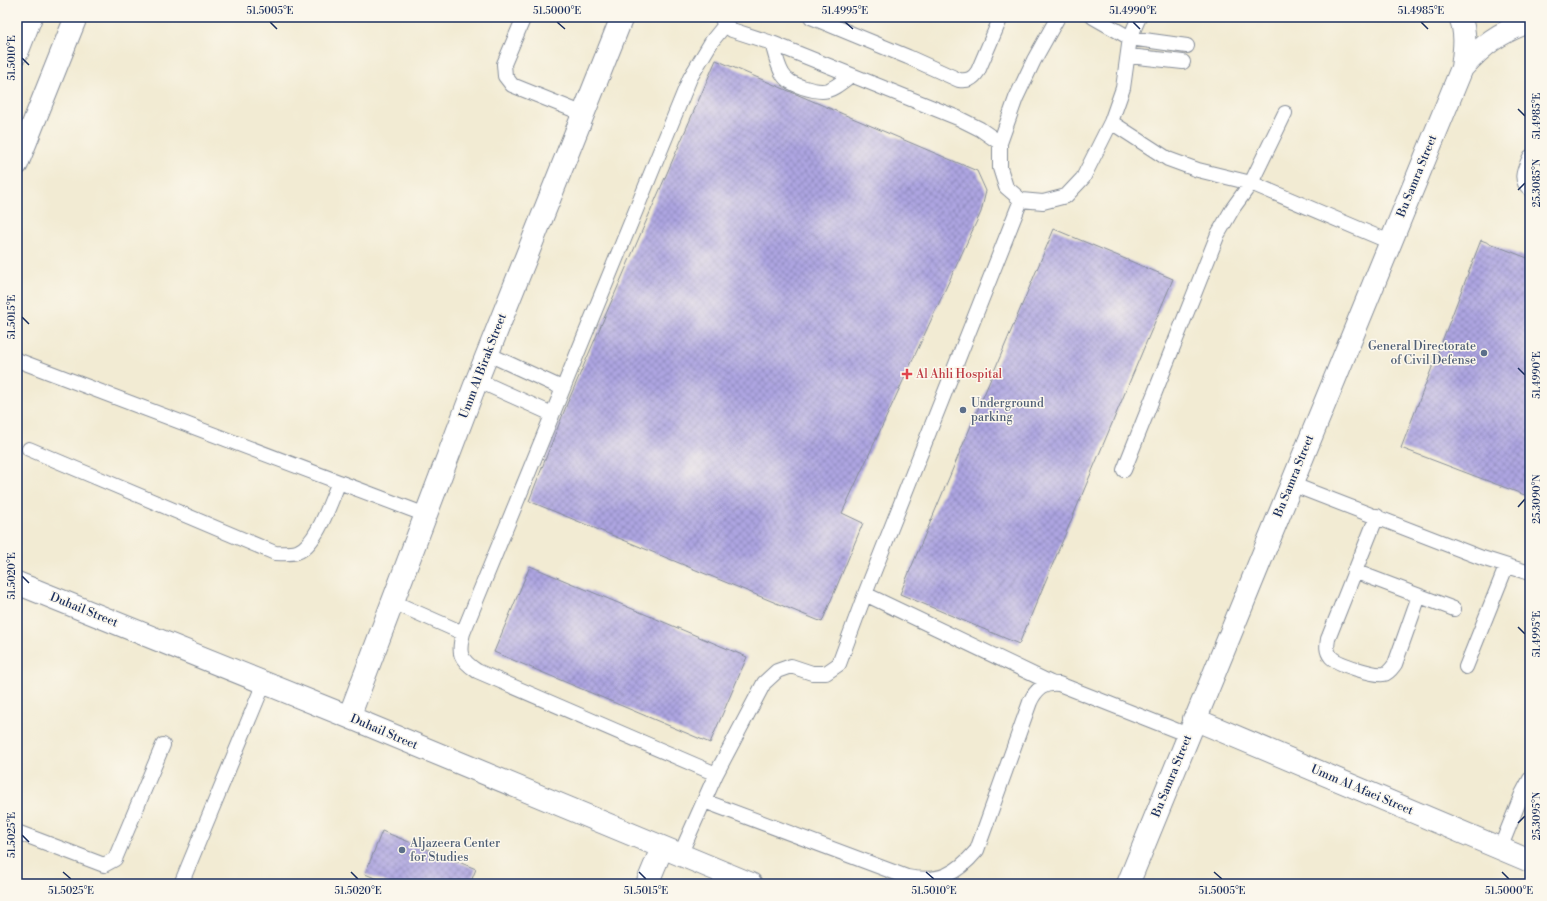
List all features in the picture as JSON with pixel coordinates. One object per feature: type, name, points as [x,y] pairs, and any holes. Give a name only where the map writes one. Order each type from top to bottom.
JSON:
[{"type":"street","points":[[17,53],[32,17]]},
{"type":"street","points":[[17,164],[76,17]]},
{"type":"street","name":"Umm Al Birak Street","points":[[349,718],[477,380],[622,17]]},
{"type":"street","name":"Bu Samra Street","points":[[1128,884],[1462,68],[1465,46],[1463,24],[1460,17]]},
{"type":"street","name":"Bu Samra Street","points":[[1462,68],[1480,48],[1503,32],[1525,20]]},
{"type":"street","name":"Duhail Street","points":[[17,583],[264,683],[750,884]]},
{"type":"street","name":"Umm Al Afaei Street","points":[[1191,727],[1530,861]]},
{"type":"street","points":[[647,884],[671,851]]},
{"type":"lane","points":[[524,17],[504,64],[505,76],[512,85],[584,114]]},
{"type":"lane","points":[[810,17],[908,57],[959,80],[967,81],[974,78],[978,71],[1001,17]]},
{"type":"lane","points":[[1058,17],[1034,60],[1016,98],[1000,143],[1000,168],[1006,187],[1021,200],[1043,202],[1066,196],[1083,178],[1111,122],[1123,88],[1129,56],[1130,38],[1139,17]]},
{"type":"lane","points":[[1093,17],[1130,38],[1187,46]]},
{"type":"lane","points":[[716,774],[477,671],[464,662],[459,649],[463,633],[562,388],[690,78],[723,21],[732,30],[772,43],[850,76],[958,118],[980,129],[1000,143]]},
{"type":"lane","points":[[772,43],[781,72],[793,84],[818,92],[825,92],[837,86],[850,76]]},
{"type":"lane","points":[[1129,56],[1183,62]]},
{"type":"lane","points":[[1124,470],[1218,234],[1232,208],[1251,183],[1285,113]]},
{"type":"lane","points":[[1111,122],[1168,159],[1198,170],[1251,183],[1390,242]]},
{"type":"lane","points":[[1530,157],[1522,178],[1524,184],[1530,189]]},
{"type":"lane","points":[[671,851],[704,801],[716,774],[764,683],[777,671],[791,666],[812,673],[826,673],[839,664],[865,594],[1021,200]]},
{"type":"lane","points":[[488,354],[562,388]]},
{"type":"lane","points":[[17,360],[426,514]]},
{"type":"lane","points":[[477,380],[552,414]]},
{"type":"lane","points":[[29,449],[275,553],[287,554],[298,551],[308,545],[315,535],[339,482]]},
{"type":"lane","points":[[1291,484],[1506,567],[1530,573]]},
{"type":"lane","points":[[1377,516],[1328,639],[1327,648],[1331,657],[1338,662],[1377,675],[1385,674],[1391,670],[1395,664],[1419,596]]},
{"type":"lane","points":[[1466,668],[1506,567]]},
{"type":"lane","points":[[1354,571],[1454,609]]},
{"type":"lane","points":[[865,594],[1051,683],[1059,684],[1191,727]]},
{"type":"lane","points":[[393,602],[463,633]]},
{"type":"lane","points":[[182,884],[264,683]]},
{"type":"lane","points":[[704,801],[906,877],[922,880],[939,878],[954,872],[966,863],[976,850],[1030,702],[1038,689],[1051,683]]},
{"type":"lane","points":[[17,832],[104,865],[115,859],[163,745]]},
{"type":"lane","points":[[1500,848],[1522,794],[1530,779]]},
{"type":"building","points":[[716,60],[977,171],[986,191],[981,212],[842,513],[863,523],[822,622],[529,501],[567,404]]},
{"type":"building","points":[[1054,229],[1173,279],[1019,644],[900,594]]},
{"type":"building","name":"General Directorate of Civil Defense","points":[[1481,240],[1530,259],[1530,497],[1401,448]]},
{"type":"building","points":[[530,566],[747,657],[710,743],[494,652]]},
{"type":"building","name":"Aljazeera Center for Studies","points":[[382,831],[476,869],[470,884],[390,884],[365,874]]},
{"type":"place","name":"General Directorate of Civil Defense","points":[[1484,353]]},
{"type":"place","name":"Al Ahli Hospital","points":[[907,374]]},
{"type":"place","name":"Underground parking","points":[[963,410]]},
{"type":"place","name":"Aljazeera Center for Studies","points":[[402,850]]}]
